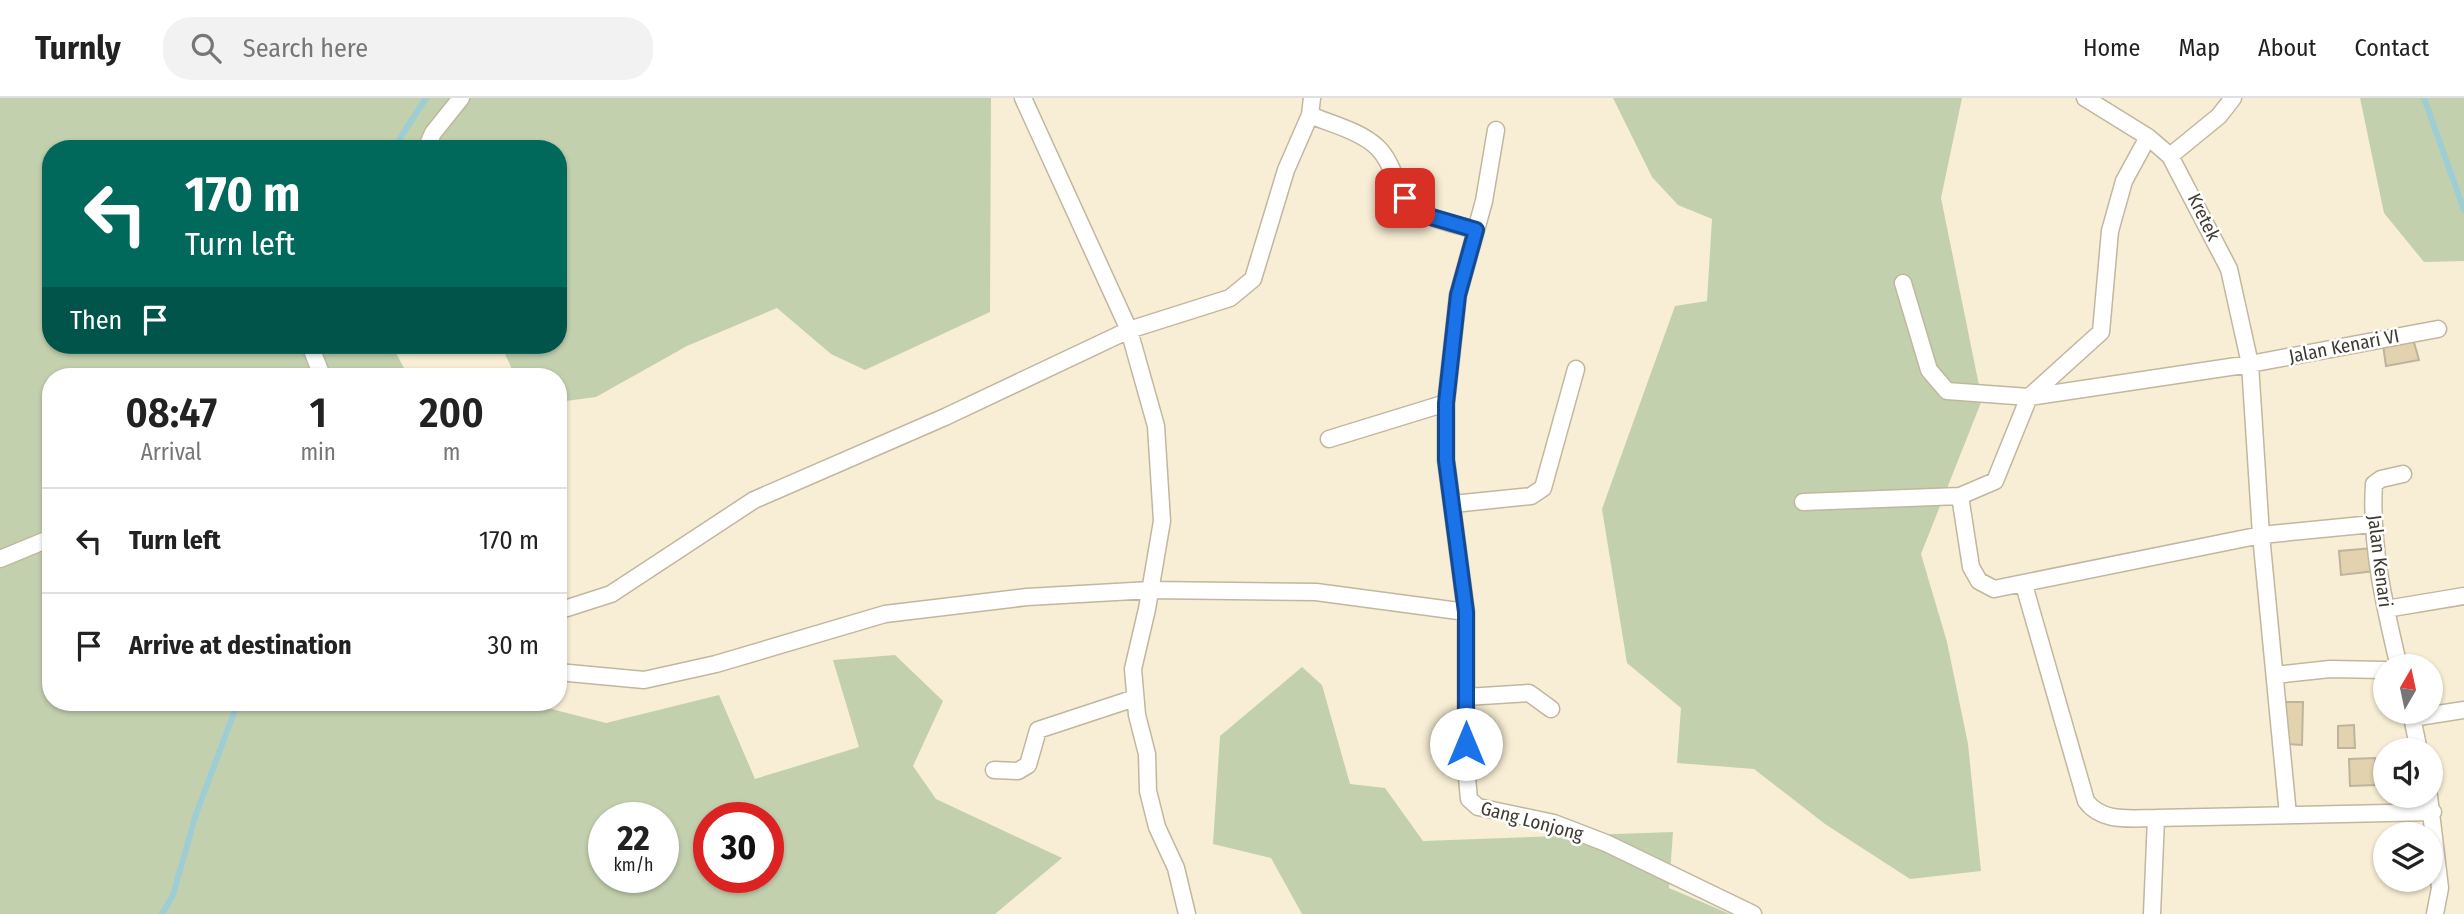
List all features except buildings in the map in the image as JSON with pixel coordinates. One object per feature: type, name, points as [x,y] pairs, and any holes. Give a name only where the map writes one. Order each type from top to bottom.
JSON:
[{"type":"street","points":[[430,140],[461,98]]},
{"type":"street","points":[[1023,98],[1129,330],[1156,426],[1162,521],[1151,590],[1133,669],[1135,698],[1147,754],[1148,791],[1157,827],[1176,868],[1187,914]]},
{"type":"street","points":[[567,608],[611,594],[754,500],[945,417],[1129,330],[1230,298],[1253,279],[1286,170],[1310,115],[1312,98]]},
{"type":"street","points":[[2085,98],[2148,137],[2170,156],[2219,116],[2233,98]]},
{"type":"street","points":[[1310,115],[1376,145],[1385,156],[1405,198],[1413,207],[1428,216],[1476,230]]},
{"type":"street","name":"Gang Lonjong","points":[[1496,130],[1476,230],[1458,295],[1446,403],[1446,460],[1466,612],[1466,767],[1471,804],[1554,823],[1606,843],[1753,914]]},
{"type":"street","points":[[1803,502],[1960,496],[1995,481],[2029,397],[2101,332],[2110,231],[2124,181],[2148,137]]},
{"type":"street","name":"Kretek","points":[[2170,156],[2229,269],[2250,365],[2261,535],[2288,815]]},
{"type":"street","name":"Jalan Kenari VI","points":[[1903,283],[1929,370],[1938,384],[1947,391],[2029,397],[2250,365],[2438,329]]},
{"type":"street","points":[[1453,504],[1531,496],[1543,488],[1576,369]]},
{"type":"street","points":[[1329,439],[1446,403]]},
{"type":"street","name":"Jalan Kenari","points":[[2396,654],[2373,524],[2374,484],[2381,479],[2403,474]]},
{"type":"street","points":[[1960,496],[1971,567],[1979,581],[1994,589],[2261,535],[2373,524]]},
{"type":"street","points":[[0,559],[42,542]]},
{"type":"street","points":[[2024,585],[2086,801],[2092,810],[2108,817],[2156,818],[2288,815],[2379,808]]},
{"type":"street","points":[[567,673],[644,680],[716,664],[885,614],[1027,597],[1151,590],[1316,592],[1466,612]]},
{"type":"street","points":[[2386,609],[2464,596]]},
{"type":"street","points":[[2275,675],[2330,669],[2373,670]]},
{"type":"street","points":[[1466,697],[1529,693],[1551,709]]},
{"type":"street","points":[[994,770],[1018,771],[1028,765],[1038,730],[1135,698]]},
{"type":"street","points":[[2443,712],[2464,710]]},
{"type":"street","points":[[2431,808],[2440,888],[2435,914]]},
{"type":"street","points":[[2152,914],[2156,818]]},
{"type":"green space","points":[[0,98],[991,98],[990,312],[865,370],[831,354],[777,308],[687,346],[596,397],[567,401],[567,368],[511,368],[505,354],[567,354],[567,140],[42,140],[42,354],[397,354],[404,368],[42,368],[42,711],[559,711],[606,723],[719,695],[755,779],[859,747],[833,660],[895,655],[943,701],[913,766],[936,799],[1062,858],[995,914],[0,914]]},
{"type":"green space","points":[[1613,98],[1962,98],[1941,198],[1982,400],[1921,554],[1947,642],[1968,744],[1981,871],[1910,879],[1825,824],[1754,769],[1677,763],[1681,708],[1627,663],[1602,509],[1675,306],[1707,301],[1712,219],[1678,205],[1652,177]]},
{"type":"green space","points":[[2360,98],[2464,98],[2464,261],[2424,262],[2384,213]]},
{"type":"green space","points":[[1302,667],[1322,685],[1350,784],[1385,788],[1423,841],[1673,832],[1669,888],[1730,914],[1302,914],[1271,858],[1213,844],[1220,736]]},
{"type":"waterway","points":[[399,140],[426,98]]},
{"type":"waterway","points":[[2424,98],[2464,210]]},
{"type":"waterway","points":[[306,354],[308,359]]},
{"type":"waterway","points":[[162,914],[173,895],[196,814],[235,711]]},
{"type":"route","points":[[1405,198],[1413,207],[1428,216],[1476,230],[1458,295],[1446,403],[1446,460],[1466,612],[1466,744]]}]
